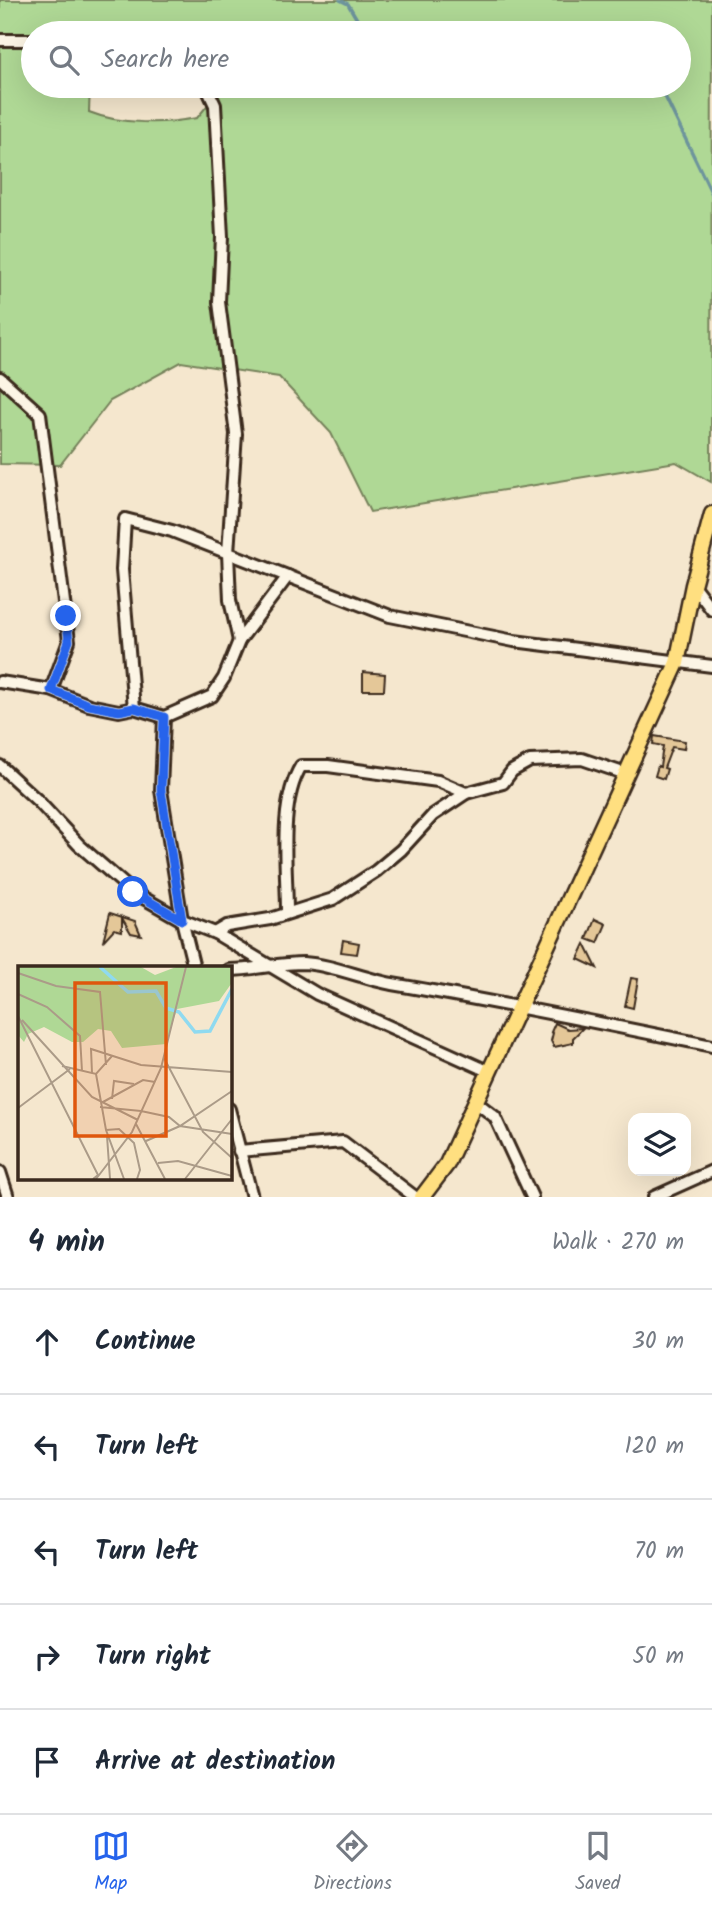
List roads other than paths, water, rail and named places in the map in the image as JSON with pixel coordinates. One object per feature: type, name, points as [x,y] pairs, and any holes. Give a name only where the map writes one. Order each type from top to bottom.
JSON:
[{"type":"main road","points":[[422,1197],[447,1164],[677,663],[693,585],[712,514]]},
{"type":"street","points":[[0,40],[21,40]]},
{"type":"street","points":[[212,98],[215,105],[222,237],[219,302],[236,435],[228,553],[229,600],[239,641]]},
{"type":"street","points":[[0,378],[40,414],[69,641],[51,690]]},
{"type":"street","points":[[134,708],[122,570],[125,519],[172,531],[390,616],[514,641],[712,666]]},
{"type":"street","points":[[0,682],[51,690],[89,705],[119,711],[134,708],[164,717],[212,696],[239,641],[288,576]]},
{"type":"street","points":[[693,585],[712,610]]},
{"type":"street","points":[[164,717],[161,790],[182,920],[194,966]]},
{"type":"street","points":[[215,933],[227,926],[270,919],[332,899],[376,871],[401,850],[433,816],[466,793],[503,783],[512,771],[530,761],[582,759],[626,774]]},
{"type":"street","points":[[0,766],[38,801],[79,845],[133,892],[182,920],[215,933],[317,994],[490,1072]]},
{"type":"street","points":[[287,912],[287,809],[296,774],[301,766],[328,766],[438,781],[466,793]]},
{"type":"street","points":[[231,970],[248,970],[269,964],[306,963],[379,982],[520,1006],[712,1046]]},
{"type":"street","points":[[476,1102],[495,1117],[532,1197]]},
{"type":"street","points":[[231,1117],[252,1197]]},
{"type":"street","points":[[239,1151],[343,1142],[415,1197]]},
{"type":"street","points":[[654,1197],[712,1171]]},
{"type":"street","points":[[0,1172],[8,1197]]},
{"type":"waterway","points":[[340,0],[348,4],[358,21]]},
{"type":"waterway","points":[[666,98],[712,194]]}]
